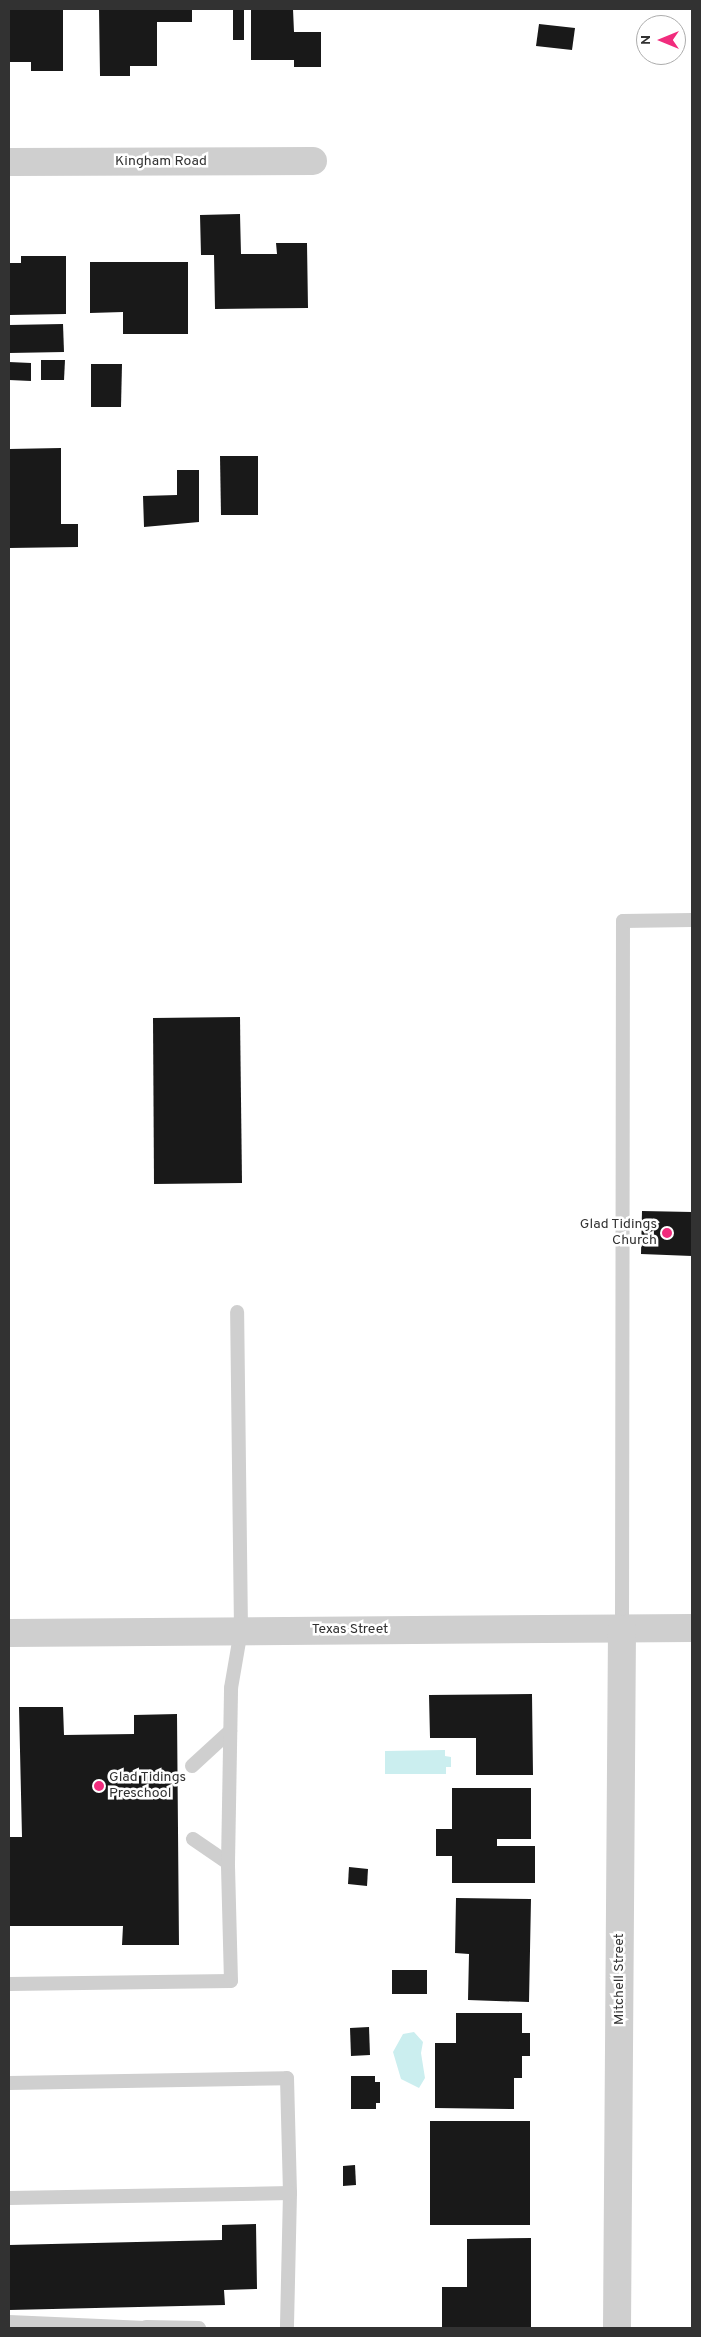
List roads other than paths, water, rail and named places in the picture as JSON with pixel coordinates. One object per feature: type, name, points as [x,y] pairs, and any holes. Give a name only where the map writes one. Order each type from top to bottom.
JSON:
[{"type":"street","name":"Kingham Road","points":[[9,162],[313,161]]},
{"type":"street","name":"Texas Street","points":[[9,1632],[692,1628]]},
{"type":"street","name":"Mitchell Street","points":[[617,2328],[622,1629]]},
{"type":"lane","points":[[622,1629],[622,921],[692,920]]},
{"type":"lane","points":[[9,1984],[231,1981],[228,1863],[231,1688],[241,1630],[237,1312]]},
{"type":"lane","points":[[192,1766],[230,1731]]},
{"type":"lane","points":[[193,1839],[228,1863]]},
{"type":"lane","points":[[9,2083],[287,2078],[290,2193],[287,2328]]},
{"type":"lane","points":[[9,2198],[290,2193]]},
{"type":"lane","points":[[9,2322],[146,2328],[199,2328]]},
{"type":"water","points":[[445,1750],[445,1756],[451,1757],[451,1767],[446,1767],[446,1774],[385,1774],[385,1751]]},
{"type":"water","points":[[414,2032],[423,2042],[421,2053],[425,2078],[419,2088],[401,2079],[393,2052],[403,2034]]},
{"type":"place","name":"Glad Tidings Church","points":[[667,1233]]},
{"type":"place","name":"Glad Tidings Preschool","points":[[99,1786]]}]
